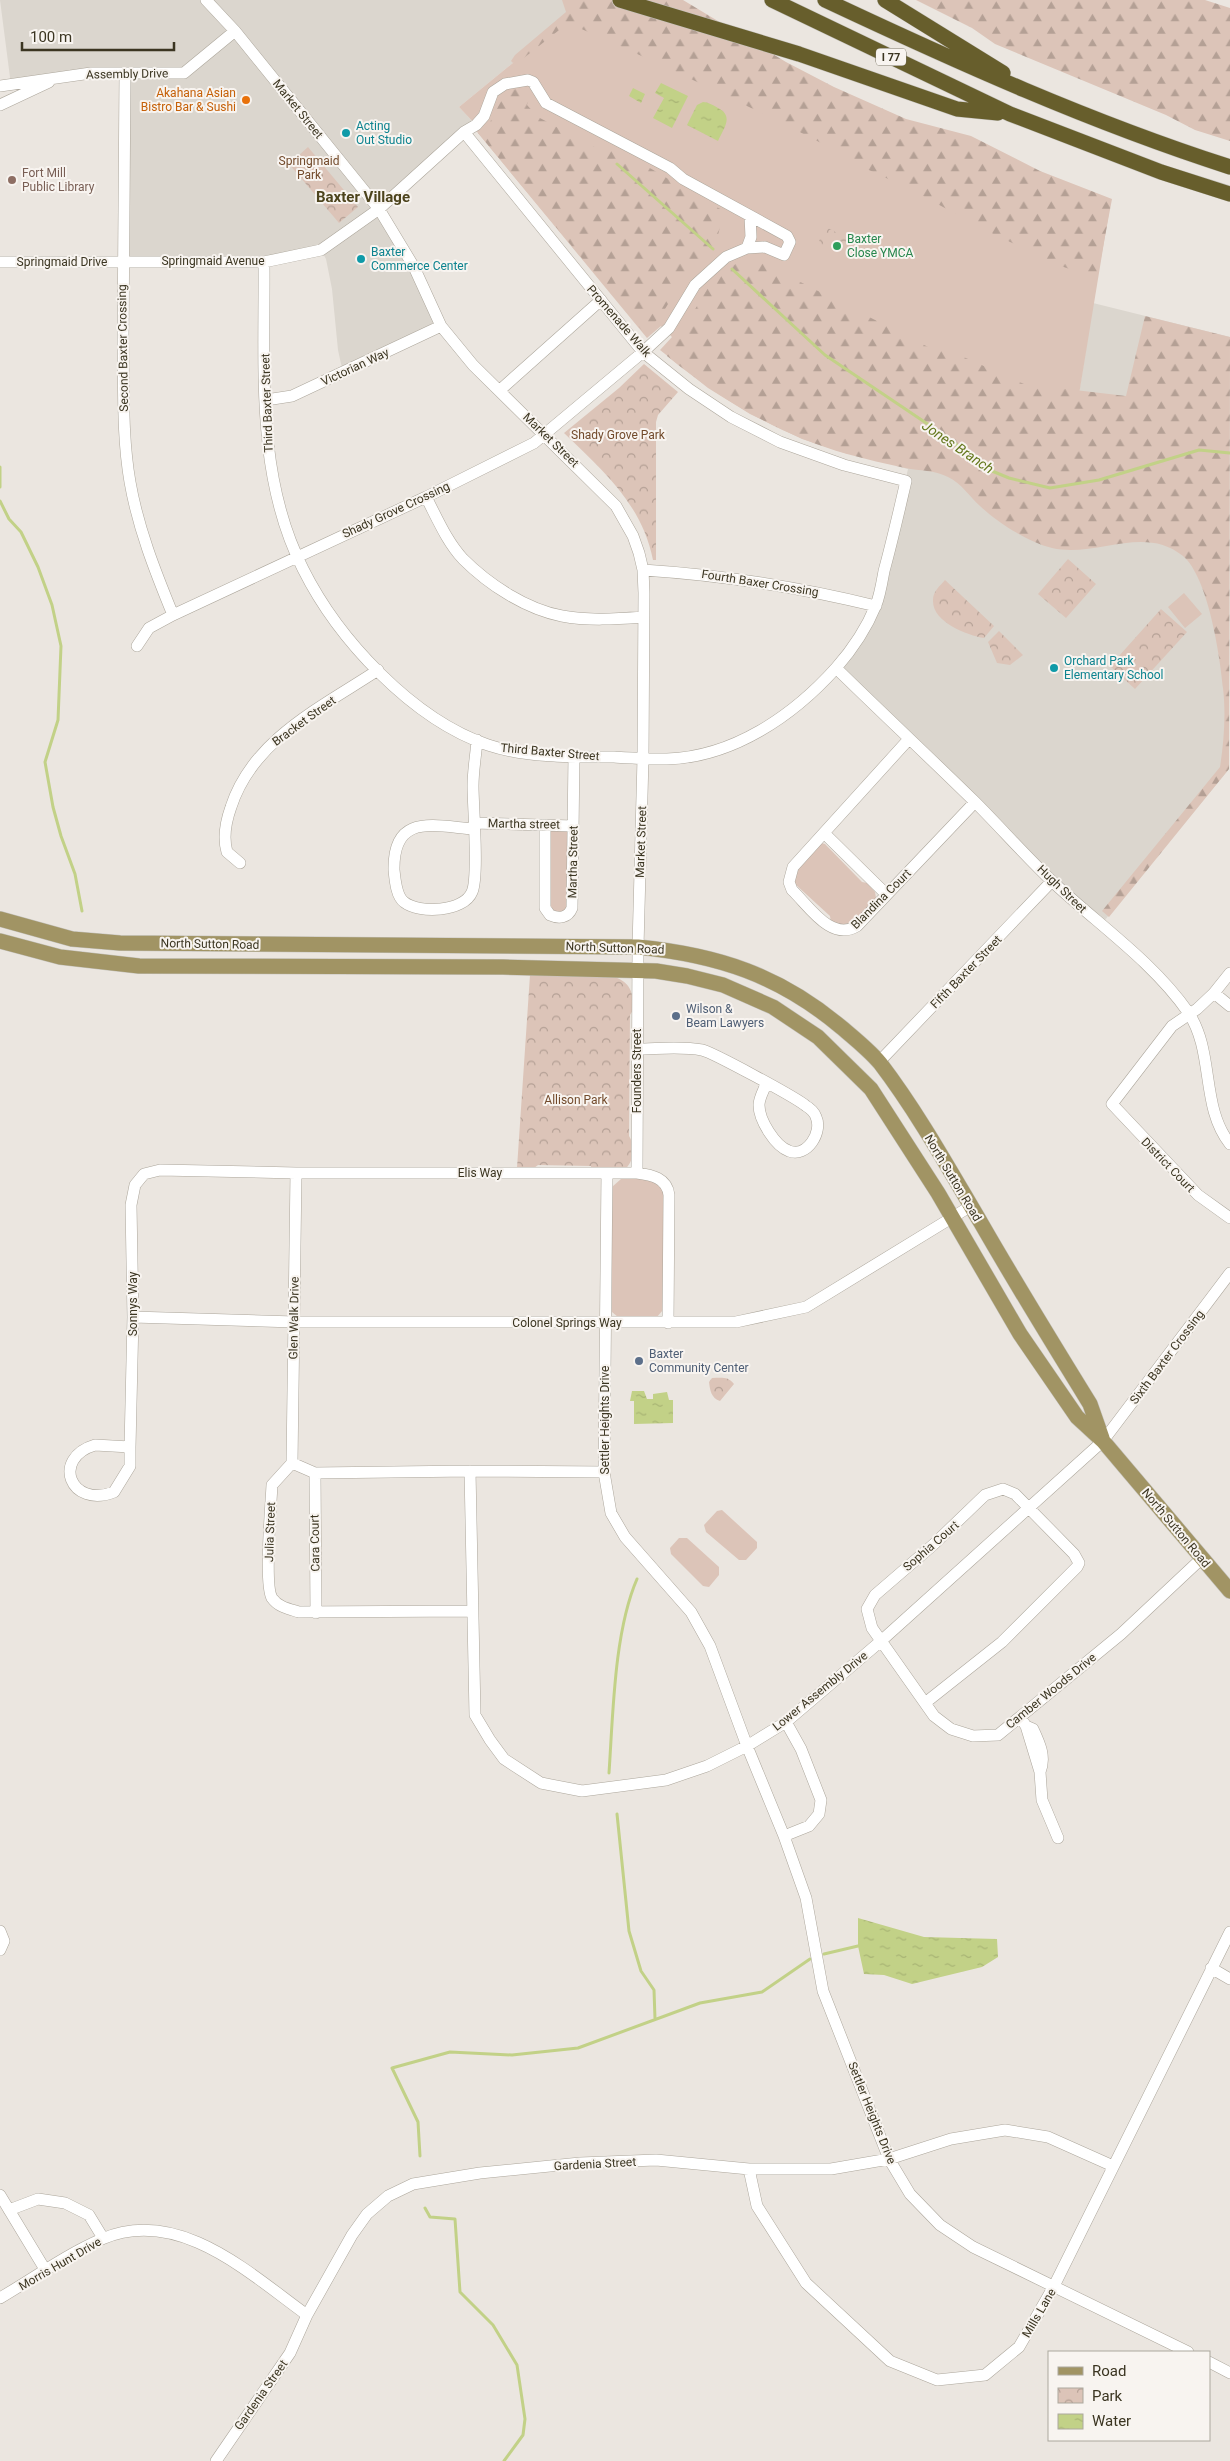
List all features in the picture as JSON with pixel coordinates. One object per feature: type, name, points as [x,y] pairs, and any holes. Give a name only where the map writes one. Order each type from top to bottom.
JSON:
[{"type":"highway","points":[[620,0],[799,54],[957,109],[1010,114]]},
{"type":"highway","name":"I 77","points":[[772,0],[1010,114],[1161,172],[1230,194]]},
{"type":"highway","name":"I 77","points":[[824,0],[1044,99],[1152,142],[1230,167]]},
{"type":"highway","points":[[886,0],[1044,99]]},
{"type":"main road","name":"North Sutton Road","points":[[0,919],[72,939],[111,942],[638,947],[700,956],[735,965],[768,978],[809,1001],[854,1038],[879,1062],[934,1145],[1090,1404],[1103,1441]]},
{"type":"main road","name":"North Sutton Road","points":[[0,941],[60,957],[139,966],[638,970],[687,976],[731,988],[773,1007],[818,1037],[871,1089],[925,1172],[1020,1334],[1077,1417],[1103,1441],[1230,1591]]},
{"type":"street","name":"Market Street","points":[[206,0],[234,31],[379,209],[414,267],[441,326],[473,365],[616,506],[633,536],[643,570],[643,758],[638,970]]},
{"type":"street","name":"Assembly Drive","points":[[0,86],[91,73],[184,73],[234,31]]},
{"type":"street","name":"Second Baxter Crossing","points":[[125,74],[124,426],[130,482],[145,544],[173,615]]},
{"type":"street","name":"Assembly Drive","points":[[0,105],[64,76]]},
{"type":"street","points":[[379,209],[464,132],[476,125],[484,116],[491,95],[497,89],[506,84],[528,80],[533,82],[546,102],[670,168],[683,179],[787,236],[790,242],[784,255],[766,247],[747,248],[751,237],[750,216]]},
{"type":"street","name":"Promenade Walk","points":[[464,132],[643,352],[689,390],[763,435],[801,451],[906,481]]},
{"type":"street","name":"Springmaid Avenue","points":[[123,262],[264,262],[321,250],[379,209]]},
{"type":"street","name":"Shady Grove Crossing","points":[[136,646],[149,628],[173,615],[426,497],[534,443],[669,328],[695,285],[726,257],[747,248]]},
{"type":"street","name":"Springmaid Drive","points":[[0,262],[123,262]]},
{"type":"street","name":"Third Baxter Street","points":[[264,262],[266,438],[274,487],[281,515],[303,569],[334,618],[394,687],[421,708],[477,740],[515,751],[574,756],[669,759],[715,750],[730,745],[784,717],[836,668],[851,649],[876,606],[906,481]]},
{"type":"street","points":[[500,390],[601,300]]},
{"type":"street","name":"Victorian Way","points":[[266,400],[292,396],[441,326]]},
{"type":"street","points":[[426,497],[442,530],[463,558],[493,584],[532,607],[562,616],[602,619],[643,617]]},
{"type":"street","name":"Fourth Baxer Crossing","points":[[643,570],[708,574],[823,593],[876,606]]},
{"type":"street","name":"Hugh Street","points":[[836,668],[975,802],[1052,882],[1160,978],[1189,1014],[1206,1062],[1212,1108],[1220,1129],[1230,1144]]},
{"type":"street","name":"Bracket Street","points":[[240,863],[227,852],[225,833],[235,795],[250,766],[282,734],[378,670]]},
{"type":"street","points":[[474,826],[417,827],[402,835],[396,845],[394,875],[398,894],[403,902],[412,906],[451,909],[467,902],[473,891],[474,826],[473,783],[477,740]]},
{"type":"street","name":"Blandina Court","points":[[909,740],[796,862],[790,882],[792,890],[828,926],[841,931],[850,930],[975,802]]},
{"type":"street","name":"Martha Street","points":[[545,825],[544,904],[547,913],[554,917],[565,917],[572,908],[574,756]]},
{"type":"street","name":"Martha street","points":[[474,826],[573,826]]},
{"type":"street","points":[[824,833],[886,894]]},
{"type":"street","name":"Fifth Baxter Street","points":[[879,1062],[1052,882]]},
{"type":"street","name":"Founders Street","points":[[637,1172],[638,970]]},
{"type":"street","points":[[1189,1014],[1214,993],[1230,973]]},
{"type":"street","points":[[1214,993],[1230,1006]]},
{"type":"street","name":"District Court","points":[[1189,1014],[1172,1026],[1112,1104],[1198,1196],[1230,1218]]},
{"type":"street","points":[[637,1048],[703,1050],[806,1105],[816,1116],[818,1129],[812,1143],[801,1151],[791,1152],[780,1146],[760,1117],[759,1103],[766,1084]]},
{"type":"street","name":"Elis Way","points":[[153,1172],[160,1170],[296,1173],[637,1172],[658,1178],[668,1189],[668,1323]]},
{"type":"street","name":"Sonnys Way","points":[[130,1447],[95,1445],[82,1449],[73,1459],[70,1467],[70,1476],[78,1490],[93,1496],[114,1492],[130,1466],[133,1317],[131,1205],[134,1185],[144,1174],[153,1172]]},
{"type":"street","name":"Glen Walk Drive","points":[[292,1463],[296,1173]]},
{"type":"street","name":"Settler Heights Drive","points":[[607,1173],[604,1472],[611,1513],[624,1537],[691,1612],[710,1646],[747,1746],[784,1836],[806,1898],[823,1991],[889,2159],[910,2194],[940,2226],[973,2247],[1186,2351]]},
{"type":"street","name":"Colonel Springs Way","points":[[133,1317],[294,1322],[736,1322],[806,1307],[971,1206]]},
{"type":"street","name":"Sixth Baxter Crossing","points":[[1103,1441],[1230,1274]]},
{"type":"street","name":"Lower Assembly Drive","points":[[470,1470],[475,1715],[504,1759],[541,1783],[582,1791],[659,1782],[707,1766],[747,1746],[786,1722],[881,1641],[1103,1441]]},
{"type":"street","points":[[292,1463],[315,1473],[470,1470],[604,1472]]},
{"type":"street","name":"Julia Street","points":[[292,1463],[272,1486],[269,1569],[271,1597],[281,1607],[299,1612],[472,1611]]},
{"type":"street","name":"Cara Court","points":[[315,1473],[316,1612]]},
{"type":"street","name":"Sophia Court","points":[[881,1641],[868,1618],[868,1605],[874,1595],[933,1545],[990,1492],[999,1489],[1011,1492],[1078,1559],[1078,1568],[1002,1642],[925,1703]]},
{"type":"street","name":"Camber Woods Drive","points":[[881,1641],[934,1716],[951,1730],[973,1736],[998,1734],[1023,1721],[1121,1634],[1201,1559]]},
{"type":"street","points":[[1023,1721],[1038,1750],[1042,1800],[1058,1838]]},
{"type":"street","points":[[784,1836],[809,1826],[819,1814],[821,1800],[801,1749],[786,1722]]},
{"type":"street","points":[[0,1932],[4,1942],[0,1950]]},
{"type":"street","name":"Mills Lane","points":[[750,2169],[757,2206],[806,2283],[890,2361],[938,2380],[985,2374],[1019,2347],[1054,2286],[1230,1932]]},
{"type":"street","points":[[1211,1968],[1230,1978]]},
{"type":"street","name":"Gardenia Street","points":[[216,2461],[290,2353],[307,2315],[352,2235],[367,2214],[388,2196],[412,2184],[480,2173],[580,2163],[656,2160],[750,2169],[830,2169],[889,2159],[951,2139],[1005,2130],[1048,2137],[1113,2166]]},
{"type":"street","points":[[0,2195],[46,2272]]},
{"type":"street","points":[[9,2210],[38,2199],[65,2203],[89,2215],[103,2238]]},
{"type":"street","name":"Morris Hunt Drive","points":[[0,2298],[103,2238],[131,2232],[148,2231],[185,2237],[200,2242],[232,2261],[307,2315]]},
{"type":"street","points":[[1210,2363],[1230,2373]]},
{"type":"shaded area","points":[[0,0],[590,0],[459,107],[476,125],[379,209],[441,326],[343,373],[338,350],[332,289],[326,259],[321,250],[264,262],[123,262],[125,74],[11,85]]},
{"type":"shaded area","points":[[1093,303],[1230,337],[1229,769],[1100,926],[836,668],[876,606],[908,469],[896,466],[1074,425]]},
{"type":"green space","points":[[562,0],[683,0],[786,62],[834,87],[906,119],[971,136],[1040,171],[1112,199],[1097,279],[1061,266],[985,230],[912,190],[856,164],[850,158],[781,123],[568,23],[520,61],[513,63],[511,61],[515,55],[566,12]]},
{"type":"green space","name":"Baxter Close YMCA","points":[[590,0],[818,83],[1109,212],[1074,425],[848,454],[802,439],[750,414],[708,388],[660,350],[672,337],[661,326],[647,338],[473,127],[476,125],[459,107]]},
{"type":"green space","points":[[916,0],[1205,0],[1230,8],[1230,141],[1195,130],[1166,115],[995,44],[972,28]]},
{"type":"green space","points":[[526,89],[529,95],[527,105],[538,117],[604,152],[608,145],[724,211],[715,247],[688,272],[660,317],[644,333],[478,133],[492,119],[506,93],[511,90]]},
{"type":"green space","name":"Springmaid Park","points":[[308,147],[358,207],[339,223],[289,164]]},
{"type":"green space","points":[[826,227],[856,243],[848,258],[818,243]]},
{"type":"green space","points":[[740,260],[757,260],[936,351],[939,346],[1024,384],[1126,396],[1145,316],[1230,337],[1229,769],[1109,917],[1102,911],[1220,767],[1224,698],[1216,637],[1206,598],[1192,566],[1183,556],[1168,547],[1152,543],[1136,542],[1069,550],[1043,545],[1023,537],[995,519],[948,477],[847,454],[798,437],[752,414],[708,387],[667,356],[709,286]]},
{"type":"green space","name":"Shady Grove Park","points":[[644,364],[678,392],[658,415],[656,422],[656,560],[653,560],[648,540],[630,505],[606,475],[564,433],[619,388]]},
{"type":"green space","points":[[1068,559],[1096,584],[1066,618],[1038,594]]},
{"type":"green space","points":[[945,580],[994,626],[984,638],[969,634],[952,626],[938,615],[934,608],[933,597]]},
{"type":"green space","points":[[1184,593],[1202,614],[1185,628],[1168,607]]},
{"type":"green space","points":[[1161,609],[1187,632],[1135,689],[1110,666]]},
{"type":"green space","points":[[999,631],[1023,655],[1010,665],[997,663],[988,642]]},
{"type":"green space","points":[[548,830],[569,830],[569,907],[565,913],[550,912]]},
{"type":"green space","points":[[821,843],[825,844],[862,882],[867,883],[875,892],[876,898],[861,915],[846,924],[831,922],[830,916],[795,884],[795,872]]},
{"type":"green space","name":"Allison Park","points":[[530,975],[610,976],[620,979],[630,988],[633,1006],[630,1015],[629,1136],[633,1153],[631,1161],[626,1168],[591,1169],[591,1166],[538,1165],[534,1168],[517,1168]]},
{"type":"green space","points":[[621,1179],[650,1180],[664,1192],[663,1310],[656,1318],[618,1317],[612,1312],[612,1187]]},
{"type":"green space","points":[[712,1378],[727,1379],[734,1384],[720,1401],[713,1396],[711,1391],[709,1382]]},
{"type":"green space","points":[[722,1510],[757,1542],[757,1548],[746,1560],[739,1560],[706,1532],[704,1525],[717,1511]]},
{"type":"green space","points":[[679,1538],[687,1538],[719,1567],[719,1575],[709,1587],[703,1586],[671,1554],[670,1548]]},
{"type":"water","points":[[661,83],[688,96],[672,128],[653,118],[664,98],[655,93]]},
{"type":"water","points":[[633,88],[645,94],[641,103],[629,96]]},
{"type":"water","points":[[703,102],[709,103],[723,111],[726,115],[725,127],[718,141],[687,125],[697,105]]},
{"type":"water","points":[[632,1391],[644,1391],[647,1399],[653,1399],[653,1394],[667,1392],[669,1400],[673,1400],[673,1423],[634,1424],[634,1401],[630,1401]]},
{"type":"water","points":[[858,1918],[924,1937],[997,1939],[998,1957],[982,1967],[912,1984],[884,1975],[864,1974],[858,1946]]},
{"type":"waterway","name":"Jones Branch","points":[[617,164],[713,249]]},
{"type":"waterway","name":"Jones Branch","points":[[732,269],[825,355],[938,431],[992,471],[1009,478],[1050,488],[1099,480],[1199,450],[1230,453]]},
{"type":"waterway","points":[[0,467],[0,487]]},
{"type":"waterway","points":[[0,501],[9,519],[21,532],[38,567],[52,605],[61,646],[58,720],[45,762],[53,807],[75,874],[82,911]]},
{"type":"waterway","points":[[609,1773],[619,1648],[629,1600],[637,1579]]},
{"type":"waterway","points":[[617,1814],[629,1931],[641,1971],[654,1990],[655,2019]]},
{"type":"waterway","points":[[824,1954],[858,1946]]},
{"type":"waterway","points":[[420,2156],[418,2122],[392,2068],[450,2052],[512,2055],[578,2048],[700,2003],[762,1992],[810,1959]]},
{"type":"waterway","points":[[425,2208],[430,2217],[455,2219],[460,2292],[493,2325],[517,2365],[525,2419],[523,2435],[504,2461]]},
{"type":"place","name":"Akahana Asian Bistro Bar & Sushi","points":[[246,100]]},
{"type":"place","name":"Acting Out Studio","points":[[346,133]]},
{"type":"place","name":"Fort Mill Public Library","points":[[12,180]]},
{"type":"place","name":"Baxter Close YMCA","points":[[837,246]]},
{"type":"place","name":"Baxter Commerce Center","points":[[361,259]]},
{"type":"place","name":"Orchard Park Elementary School","points":[[1054,668]]},
{"type":"place","name":"Wilson & Beam Lawyers","points":[[676,1016]]},
{"type":"place","name":"Baxter Community Center","points":[[639,1361]]},
{"type":"district","name":"Baxter Village","points":[[363,197]]}]
